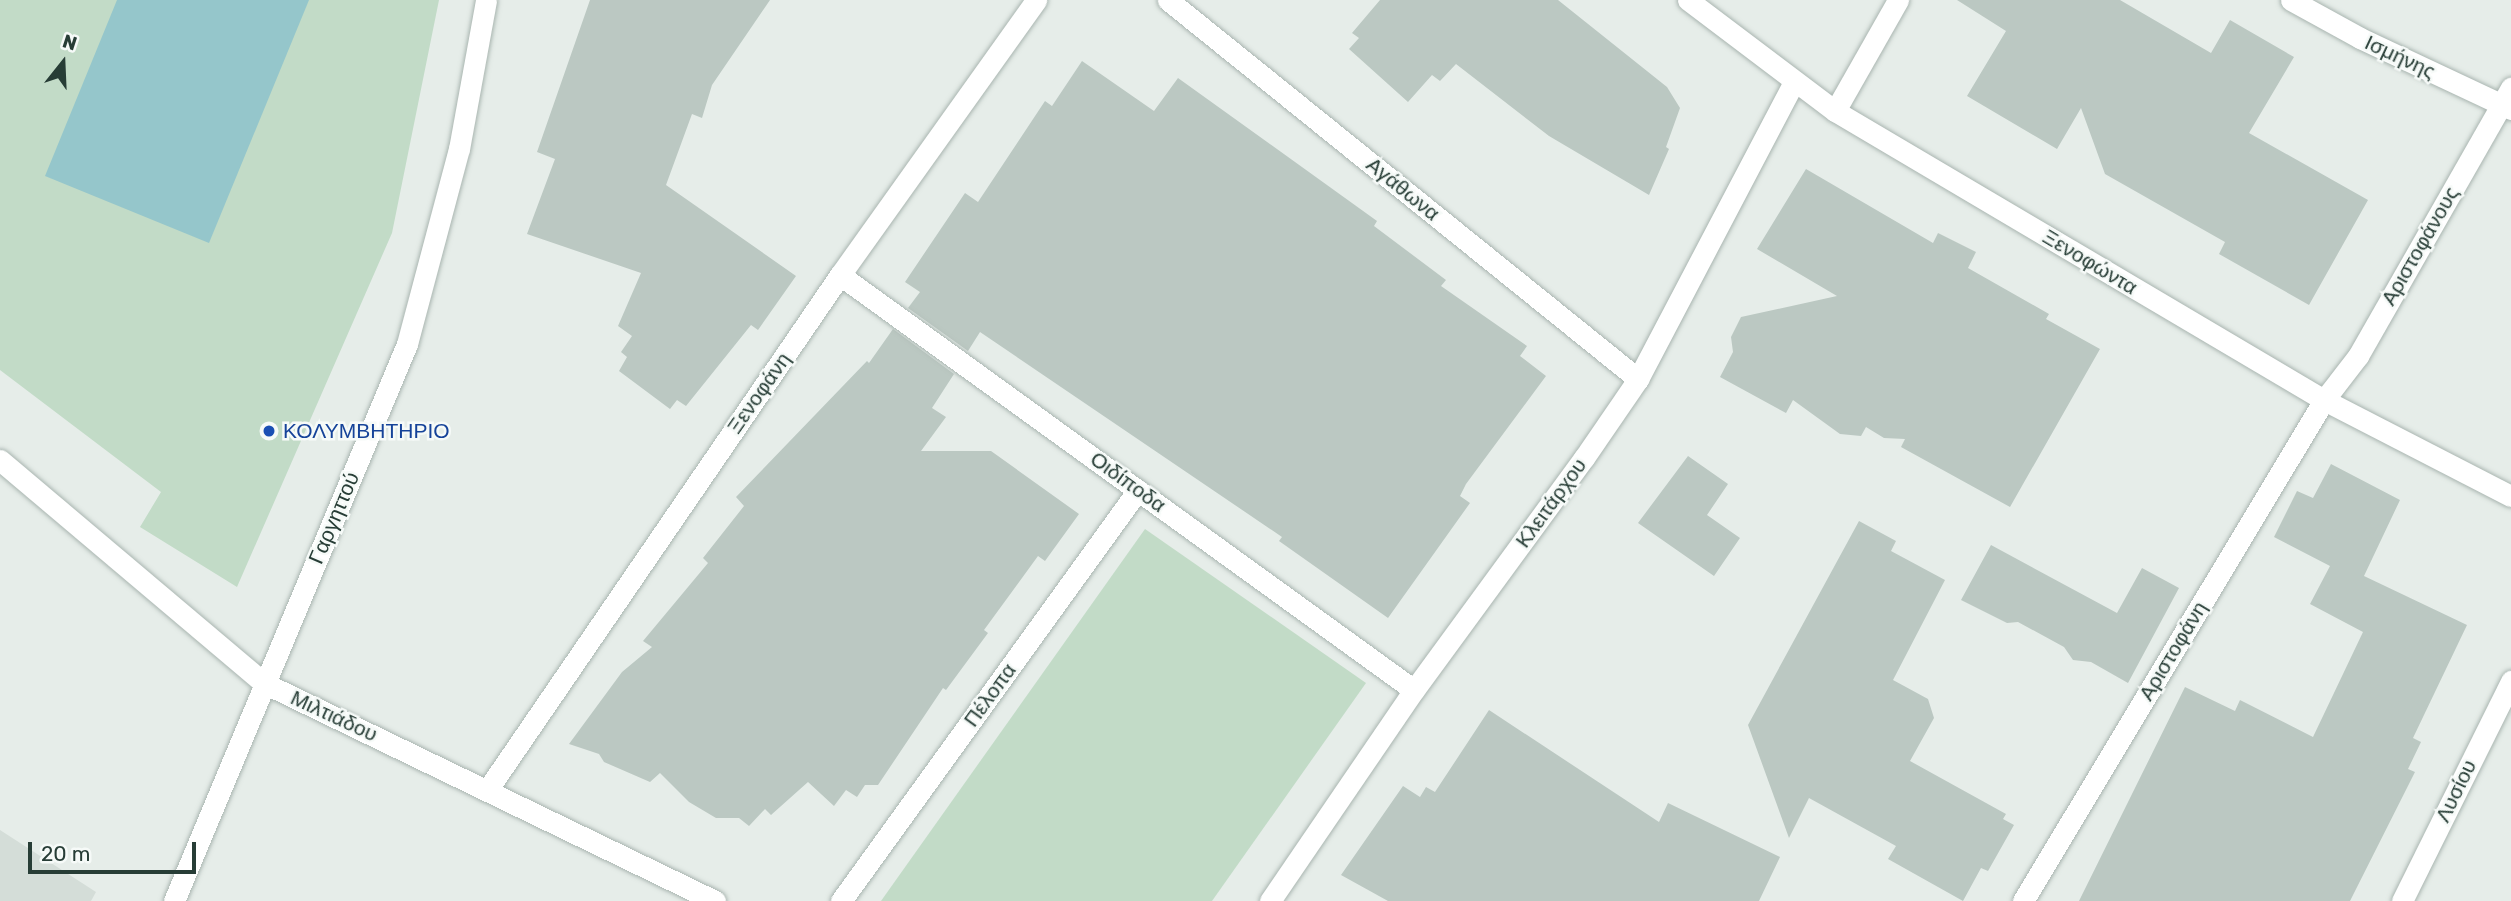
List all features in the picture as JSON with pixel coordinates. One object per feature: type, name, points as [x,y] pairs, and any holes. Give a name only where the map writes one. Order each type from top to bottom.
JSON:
[{"type":"street","name":"Γαργηττού","points":[[174,901],[407,344],[459,149],[486,0]]},
{"type":"street","name":"Ξενοφάνη","points":[[488,789],[840,275],[1036,0]]},
{"type":"street","name":"Αγάθωνα","points":[[1168,0],[1638,379]]},
{"type":"street","name":"Ξενοφώντα","points":[[1688,0],[1835,111],[2323,400],[2511,496]]},
{"type":"street","points":[[1835,111],[1898,0]]},
{"type":"street","name":"Ισμήνης","points":[[2291,0],[2360,38],[2508,100]]},
{"type":"street","name":"Κλειτάρχου","points":[[1270,901],[1414,690],[1584,458],[1638,379],[1794,82]]},
{"type":"street","name":"Αριστοφάνους","points":[[2323,400],[2358,356],[2508,100]]},
{"type":"street","name":"Οιδίποδα","points":[[840,275],[1414,690]]},
{"type":"street","name":"Αριστοφάνη","points":[[2023,901],[2323,400]]},
{"type":"street","name":"Μιλτιάδου","points":[[0,460],[264,683],[715,901]]},
{"type":"street","name":"Πέλοπα","points":[[841,901],[1138,490]]},
{"type":"street","name":"Λυσίου","points":[[2402,901],[2511,681]]},
{"type":"shaded area","points":[[0,830],[96,892],[91,901],[0,901]]},
{"type":"green space","points":[[0,0],[439,0],[392,233],[237,587],[140,527],[161,492],[0,370]]},
{"type":"green space","points":[[1145,529],[1366,683],[1212,901],[881,901]]},
{"type":"water","points":[[117,0],[309,0],[209,243],[45,176]]},
{"type":"building","points":[[590,0],[770,0],[712,85],[702,118],[692,114],[666,185],[796,276],[758,330],[751,325],[686,406],[677,400],[670,409],[619,371],[627,357],[621,352],[632,336],[618,326],[641,273],[527,234],[555,159],[537,152]]},
{"type":"building","points":[[1380,0],[1558,0],[1667,87],[1680,108],[1666,147],[1669,149],[1649,195],[1549,136],[1456,64],[1440,81],[1432,75],[1408,102],[1349,49],[1359,38],[1352,33]]},
{"type":"building","points":[[1957,0],[2120,0],[2211,53],[2230,20],[2294,57],[2249,133],[2368,200],[2309,305],[2219,254],[2225,242],[2105,174],[2081,108],[2057,149],[1967,96],[2006,31]]},
{"type":"building","points":[[1082,61],[1154,111],[1178,78],[1377,221],[1374,226],[1446,280],[1441,286],[1527,346],[1520,356],[1546,376],[1466,484],[1460,496],[1470,503],[1388,618],[1279,541],[1282,537],[980,332],[968,351],[908,308],[920,292],[905,282],[965,193],[978,202],[1045,101],[1052,106]]},
{"type":"building","points":[[1806,169],[1933,243],[1938,233],[1976,252],[1968,268],[2049,314],[2046,319],[2100,349],[2010,507],[1901,447],[1905,439],[1884,438],[1866,427],[1861,436],[1840,434],[1793,400],[1786,413],[1720,377],[1733,352],[1731,337],[1741,317],[1837,296],[1757,249]]},
{"type":"building","points":[[893,329],[954,374],[932,408],[946,417],[921,451],[991,451],[1079,514],[1045,561],[1038,556],[984,630],[988,633],[946,690],[943,688],[878,785],[865,785],[857,797],[846,790],[834,806],[808,782],[771,815],[765,809],[749,826],[739,818],[716,818],[689,802],[660,773],[650,782],[604,762],[599,754],[569,744],[622,672],[652,647],[643,641],[708,563],[703,558],[744,506],[736,497],[867,361],[869,363]]},
{"type":"building","points":[[1688,456],[1728,484],[1707,515],[1740,538],[1714,576],[1638,523]]},
{"type":"building","points":[[2331,464],[2400,500],[2364,576],[2467,625],[2413,738],[2421,742],[2408,769],[2415,772],[2350,901],[2079,901],[2185,687],[2235,711],[2240,700],[2313,737],[2363,632],[2310,604],[2330,566],[2274,537],[2297,491],[2313,498]]},
{"type":"building","points":[[1859,521],[1896,541],[1891,551],[1945,580],[1893,680],[1928,699],[1934,718],[1910,761],[2006,814],[2003,819],[2014,825],[1988,871],[1981,868],[1963,901],[1888,859],[1896,846],[1809,798],[1789,838],[1748,725]]},
{"type":"building","points":[[1991,545],[2117,613],[2142,568],[2179,588],[2128,683],[2091,662],[2073,660],[2064,647],[2018,622],[2007,623],[1961,600]]},
{"type":"building","points":[[1489,710],[1659,822],[1668,803],[1780,857],[1759,901],[1388,901],[1341,875],[1403,786],[1420,797],[1426,787],[1435,792]]},
{"type":"place","name":"ΚΟΛΥΜΒΗΤΗΡΙΟ","points":[[269,431]]}]
